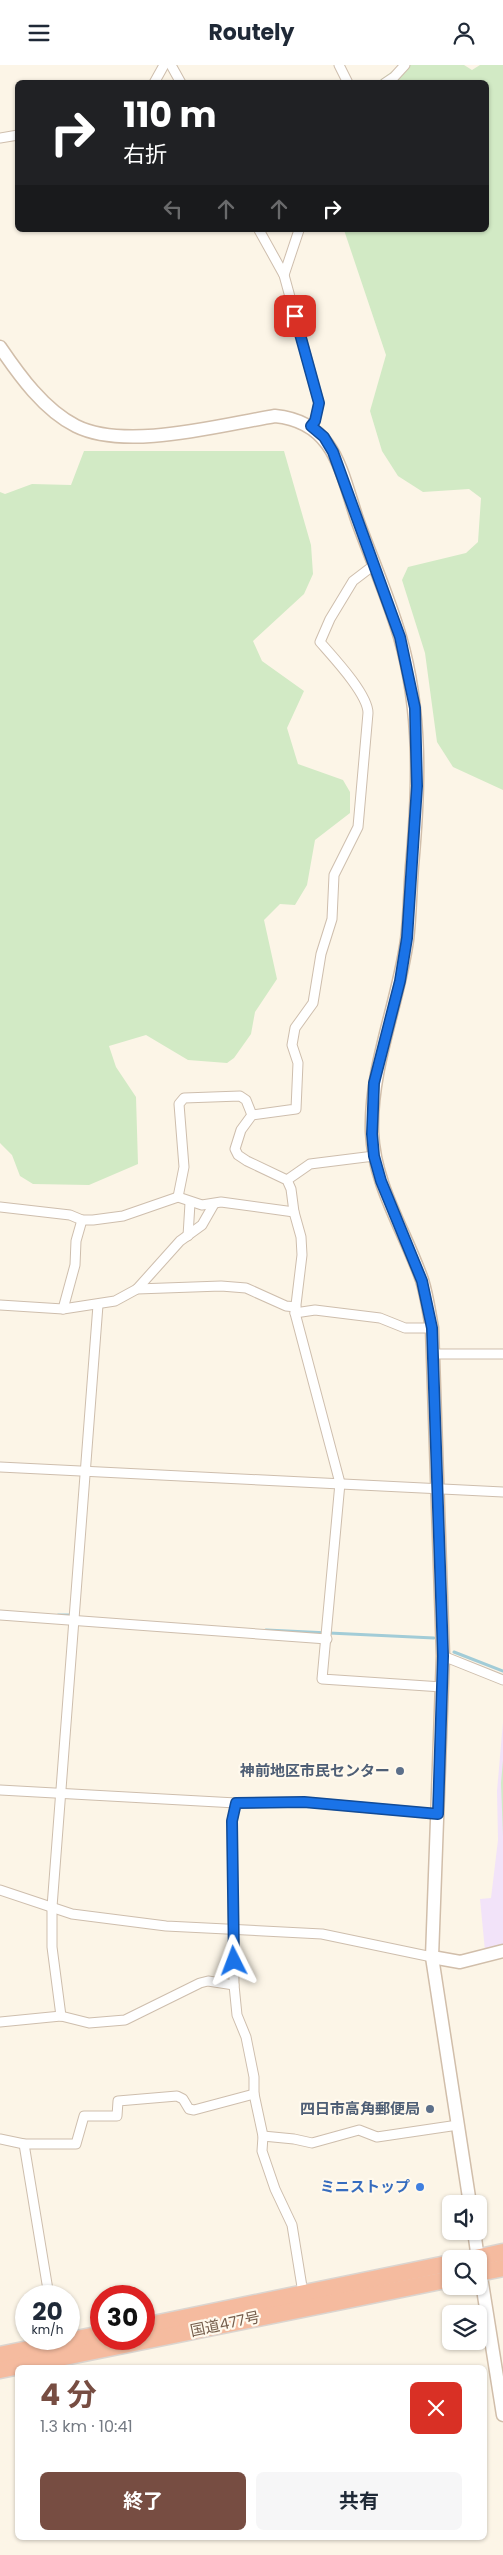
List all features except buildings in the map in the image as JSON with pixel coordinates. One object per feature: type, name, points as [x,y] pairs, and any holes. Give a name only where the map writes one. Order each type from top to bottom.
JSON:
[{"type":"highway","points":[[487,2260],[503,2252]]},
{"type":"highway","name":"国道477号","points":[[155,2323],[442,2265]]},
{"type":"highway","points":[[487,2265],[503,2268]]},
{"type":"highway","name":"国道477号","points":[[80,2343],[442,2281]]},
{"type":"highway","name":"国道477号","points":[[0,2355],[36,2350]]},
{"type":"highway","name":"国道477号","points":[[0,2370],[50,2350]]},
{"type":"street","points":[[156,80],[164,65]]},
{"type":"street","points":[[171,65],[179,80]]},
{"type":"street","points":[[340,65],[347,80]]},
{"type":"street","points":[[390,80],[405,65]]},
{"type":"street","points":[[0,138],[15,136]]},
{"type":"street","points":[[260,232],[284,275],[319,403],[315,421],[311,426]]},
{"type":"street","points":[[284,275],[297,232]]},
{"type":"street","points":[[0,347],[29,386],[52,408],[78,427],[106,435],[144,437],[275,416],[292,418],[311,426],[324,437],[333,452],[400,637],[415,708],[418,749],[415,833],[407,938],[400,981],[374,1083],[372,1134],[374,1156],[381,1181],[422,1281],[432,1328],[439,1489],[443,1656],[432,1957],[469,2195]]},
{"type":"street","points":[[374,565],[353,581],[330,619],[320,641],[355,687],[368,707],[368,713],[358,827],[334,875],[332,919],[323,948],[314,1003],[295,1028],[292,1045],[298,1063],[298,1101],[296,1109],[252,1115],[236,1139],[235,1149],[238,1155],[287,1180],[291,1189],[294,1212],[301,1237],[302,1255],[295,1310],[340,1483],[322,1679],[442,1687]]},
{"type":"street","points":[[178,1197],[184,1167],[179,1104],[184,1098],[240,1096],[246,1100],[252,1115]]},
{"type":"street","points":[[287,1180],[310,1164],[374,1156]]},
{"type":"street","points":[[0,1207],[70,1215],[82,1220],[123,1216],[178,1197],[190,1203],[202,1205],[221,1202],[294,1212]]},
{"type":"street","points":[[188,1236],[190,1203]]},
{"type":"street","points":[[0,1305],[64,1309],[115,1301],[137,1289],[180,1241],[202,1225],[214,1203]]},
{"type":"street","points":[[64,1309],[75,1265],[76,1241],[82,1220]]},
{"type":"street","points":[[137,1289],[246,1288],[295,1310],[315,1310],[380,1318],[405,1328],[432,1328]]},
{"type":"street","points":[[61,2016],[52,1947],[52,1907],[98,1305]]},
{"type":"street","points":[[434,1354],[503,1354]]},
{"type":"street","points":[[0,1467],[86,1469],[503,1492]]},
{"type":"street","points":[[0,1615],[327,1638]]},
{"type":"street","points":[[443,1656],[503,1680]]},
{"type":"street","points":[[0,1789],[236,1803],[304,1802],[438,1814]]},
{"type":"street","points":[[236,1803],[232,1821],[234,1985],[237,2015],[246,2037],[254,2077],[254,2094],[263,2136],[262,2151],[275,2189],[292,2225],[303,2293]]},
{"type":"street","points":[[0,1890],[72,1914],[157,1925],[322,1934],[460,1962],[503,1951]]},
{"type":"street","points":[[0,2022],[61,2016],[89,2023],[125,2020],[200,1983],[208,1981],[234,1985]]},
{"type":"street","points":[[0,2139],[24,2144],[76,2144],[84,2116],[117,2116],[118,2101],[177,2096],[183,2099],[189,2109],[194,2109],[254,2094]]},
{"type":"street","points":[[263,2136],[312,2143],[358,2130],[377,2137],[458,2125]]},
{"type":"street","points":[[24,2144],[47,2285]]},
{"type":"street","points":[[483,2295],[503,2415]]},
{"type":"shaded area","points":[[503,1722],[503,1946],[485,1951],[480,1899],[491,1898],[498,1840],[497,1791]]},
{"type":"green space","points":[[401,65],[464,65],[472,70],[480,65],[503,65],[503,790],[453,767],[437,742],[425,653],[402,580],[408,567],[466,553],[478,542],[481,498],[469,489],[423,492],[398,476],[382,451],[370,411],[386,355],[345,232],[489,232],[489,80],[380,80]]},
{"type":"green space","points":[[84,451],[284,451],[311,545],[313,574],[304,594],[253,641],[262,661],[304,691],[287,728],[298,764],[343,780],[350,792],[350,813],[315,840],[307,885],[295,905],[280,904],[264,920],[277,979],[255,1012],[251,1034],[234,1058],[227,1063],[188,1060],[146,1035],[109,1046],[116,1067],[136,1097],[138,1164],[89,1185],[33,1184],[20,1176],[12,1155],[0,1143],[0,492],[5,494],[32,484],[71,485]]},
{"type":"green space","points":[[503,1760],[503,1836],[501,1783]]},
{"type":"waterway","points":[[58,1615],[69,1615]]},
{"type":"waterway","points":[[266,1630],[434,1638]]},
{"type":"waterway","points":[[454,1652],[503,1671]]},
{"type":"place","name":"神前地区市民センター","points":[[400,1771]]},
{"type":"place","name":"四日市高角郵便局","points":[[430,2109]]},
{"type":"place","name":"ミニストップ","points":[[420,2187]]},
{"type":"route","points":[[234,1961],[232,1821],[236,1803],[304,1802],[438,1814],[443,1656],[439,1489],[432,1328],[422,1281],[381,1181],[374,1156],[372,1134],[374,1083],[400,981],[407,938],[417,786],[418,749],[415,708],[400,637],[333,452],[324,437],[311,426],[315,421],[319,403],[295,316]]}]
